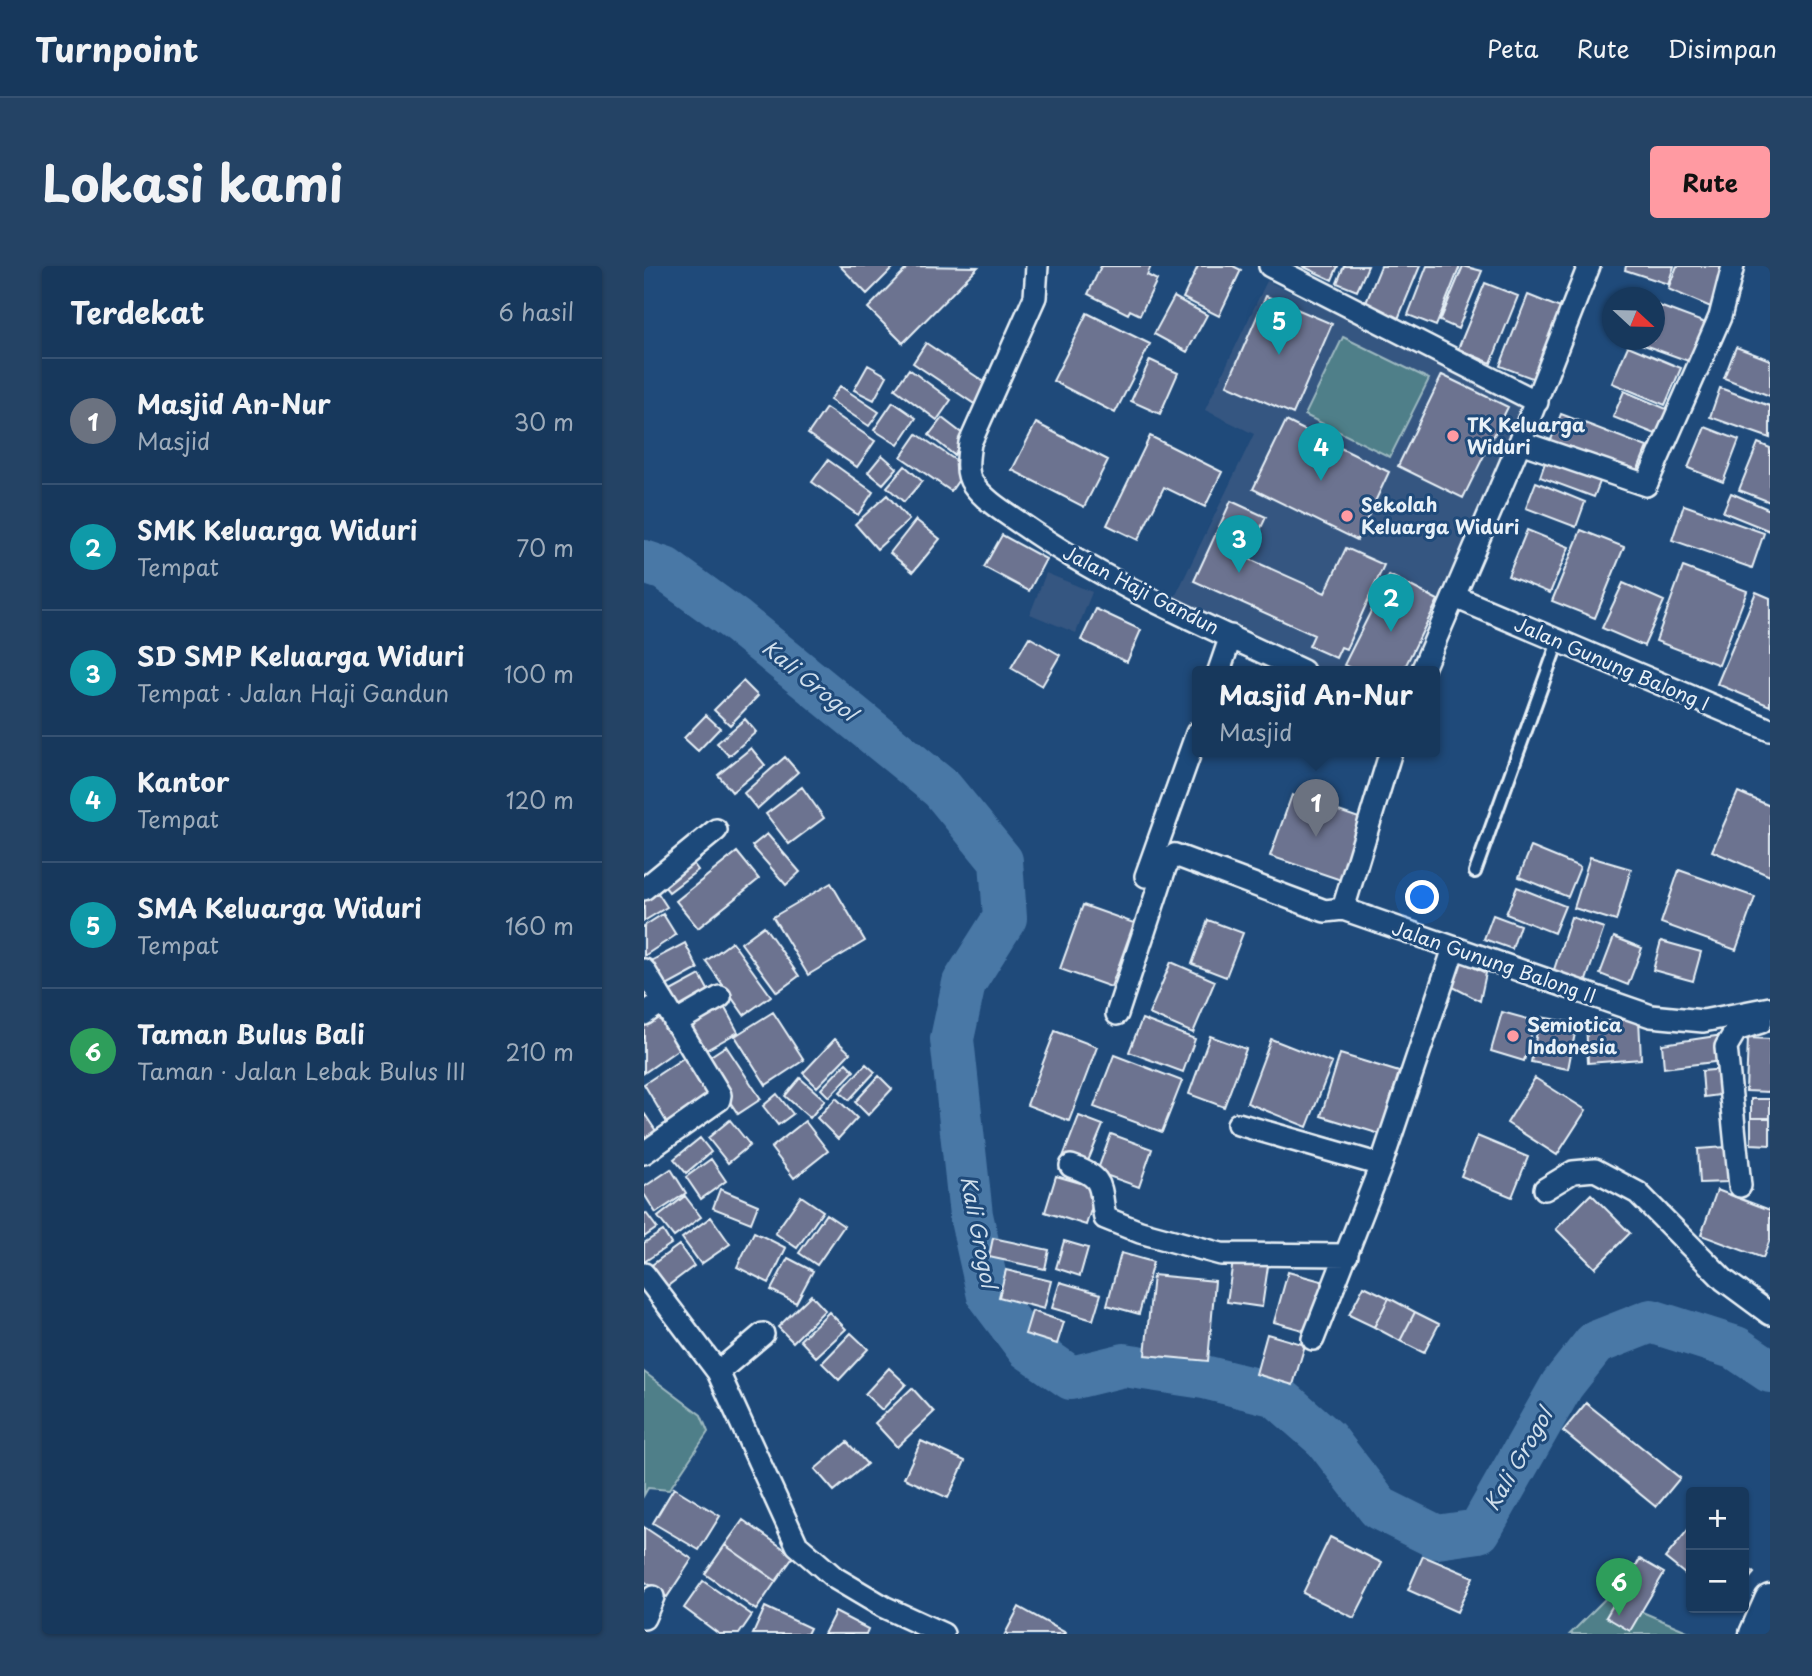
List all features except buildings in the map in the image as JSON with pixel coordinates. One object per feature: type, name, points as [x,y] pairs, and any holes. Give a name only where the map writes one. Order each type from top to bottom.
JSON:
[{"type":"street","name":"Jalan Haji Gandun","points":[[1037,266],[1035,297],[970,443],[967,462],[971,482],[988,500],[1097,571],[1293,666]]},
{"type":"street","points":[[1270,266],[1537,402]]},
{"type":"street","points":[[1424,666],[1537,402],[1589,266]]},
{"type":"street","points":[[1520,442],[1646,485],[1720,317],[1733,266]]},
{"type":"street","name":"Jalan Gunung Balong I","points":[[1455,597],[1770,730]]},
{"type":"street","points":[[1221,666],[1231,636]]},
{"type":"street","points":[[1146,876],[1192,747]]},
{"type":"street","points":[[1343,909],[1389,757]]},
{"type":"street","points":[[644,889],[716,830]]},
{"type":"street","name":"Jalan Gunung Balong II","points":[[1117,1014],[1166,865],[1175,855],[1325,911],[1343,909],[1651,1016],[1703,1021],[1770,1009]]},
{"type":"street","points":[[1314,1339],[1381,1165],[1454,948]]},
{"type":"street","points":[[644,970],[720,1098],[644,1153]]},
{"type":"street","points":[[675,1023],[720,997]]},
{"type":"street","points":[[644,1014],[663,1001]]},
{"type":"street","points":[[1740,1186],[1726,1047],[1736,1030],[1770,1019]]},
{"type":"street","points":[[1238,1124],[1381,1165]]},
{"type":"street","points":[[1071,1166],[1097,1179],[1102,1188],[1105,1218],[1121,1226],[1222,1254],[1347,1255]]},
{"type":"street","points":[[1545,1189],[1573,1172],[1595,1170],[1638,1193],[1724,1280],[1770,1314]]},
{"type":"street","points":[[646,1281],[681,1320],[718,1372],[797,1545],[835,1578],[884,1607],[943,1634]]},
{"type":"street","points":[[718,1372],[763,1334]]},
{"type":"street","points":[[644,1618],[653,1597]]},
{"type":"street","points":[[1755,1634],[1770,1600]]},
{"type":"lane","points":[[1475,872],[1559,639]]},
{"type":"shaded area","name":"Sekolah Keluarga Widuri","points":[[1267,281],[1529,406],[1415,666],[1313,666],[1174,599],[1254,434],[1205,410]]},
{"type":"shaded area","points":[[1046,573],[1092,592],[1076,633],[1030,614]]},
{"type":"green space","points":[[1343,337],[1429,379],[1390,457],[1305,415]]},
{"type":"green space","points":[[644,1372],[701,1415],[708,1432],[669,1490],[648,1488],[644,1495]]},
{"type":"green space","points":[[1607,1597],[1694,1634],[1570,1634]]},
{"type":"waterway","name":"Kali Grogol","points":[[644,562],[665,569],[735,620],[942,789],[1001,861],[1005,918],[964,983],[952,1039],[971,1215],[989,1296],[1028,1348],[1071,1378],[1124,1365],[1204,1377],[1276,1395],[1326,1439],[1379,1508],[1437,1537],[1479,1531],[1562,1385],[1595,1343],[1651,1321],[1736,1348],[1770,1371]]},
{"type":"place","name":"SMA Keluarga Widuri","points":[[1279,355]]},
{"type":"place","name":"TK Keluarga Widuri","points":[[1453,436]]},
{"type":"place","name":"Kantor","points":[[1321,481]]},
{"type":"place","name":"Sekolah Keluarga Widuri","points":[[1347,516]]},
{"type":"place","name":"SD SMP Keluarga Widuri","points":[[1239,573]]},
{"type":"place","name":"SMK Keluarga Widuri","points":[[1391,632]]},
{"type":"place","name":"Masjid An-Nur","points":[[1316,837]]},
{"type":"place","name":"Semiotica Indonesia","points":[[1513,1036]]},
{"type":"place","name":"Taman Bulus Bali","points":[[1619,1616]]}]
